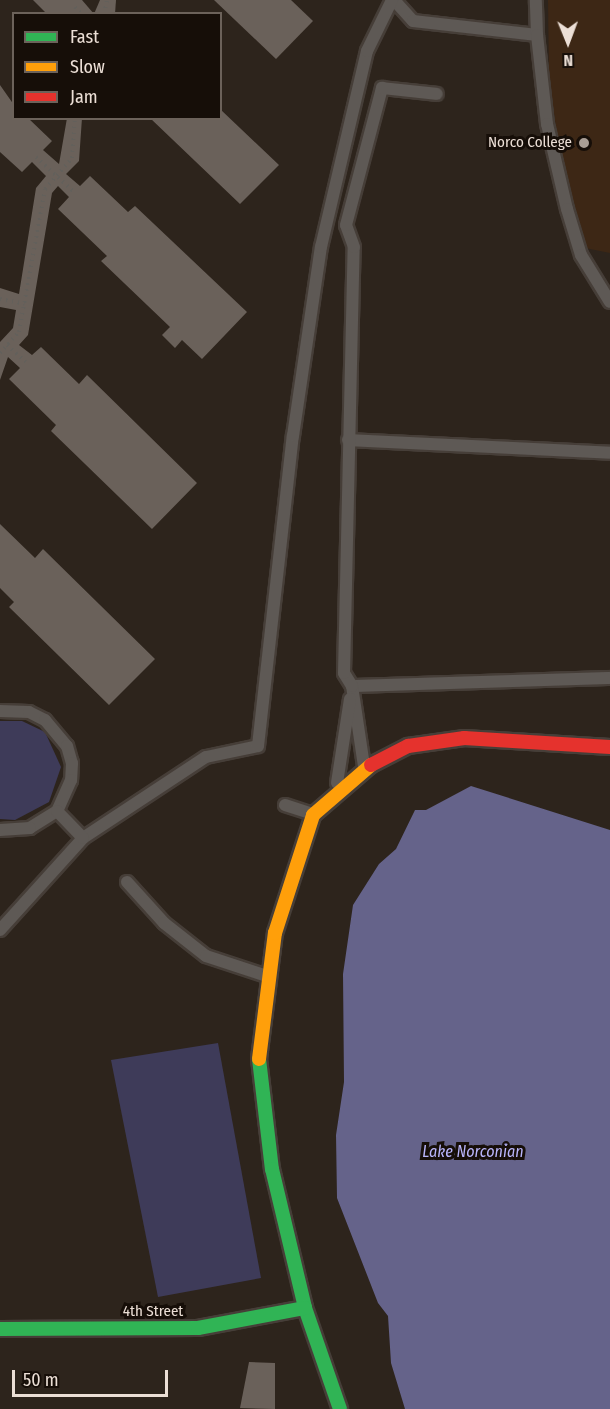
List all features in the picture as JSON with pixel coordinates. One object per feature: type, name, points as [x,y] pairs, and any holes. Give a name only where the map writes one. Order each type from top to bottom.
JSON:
[{"type":"street","points":[[340,1409],[305,1308],[272,1169],[257,1044],[275,933],[313,815],[364,769],[408,746],[464,738],[610,747]]},
{"type":"street","name":"4th Street","points":[[0,1329],[198,1328],[305,1308]]},
{"type":"lane","points":[[0,930],[83,838],[206,757],[258,746],[293,436],[321,247],[367,51],[393,0],[413,21],[537,35]]},
{"type":"lane","points":[[536,0],[537,35],[547,124],[567,209],[581,255],[610,302]]},
{"type":"lane","points":[[364,769],[352,686],[344,673],[354,247],[346,225],[382,88],[437,94]]},
{"type":"lane","points":[[348,440],[610,453]]},
{"type":"lane","points":[[352,686],[610,678]]},
{"type":"lane","points":[[335,795],[352,686]]},
{"type":"lane","points":[[0,711],[29,712],[45,720],[67,746],[71,780],[57,811],[30,828],[0,830]]},
{"type":"lane","points":[[285,805],[313,815]]},
{"type":"lane","points":[[57,811],[83,838]]},
{"type":"lane","points":[[127,882],[164,923],[206,956],[268,977]]},
{"type":"path","points":[[75,7],[79,12]]},
{"type":"path","points":[[0,353],[19,332],[45,189],[72,158],[75,120]]},
{"type":"path","points":[[36,157],[74,192]]},
{"type":"path","points":[[0,299],[25,304]]},
{"type":"path","points":[[7,345],[26,362]]},
{"type":"shaded area","name":"Norco College","points":[[548,0],[610,0],[610,253],[585,248],[561,165],[549,76]]},
{"type":"shaded area","points":[[0,721],[22,721],[45,732],[61,767],[49,802],[15,820],[0,819]]},
{"type":"shaded area","points":[[218,1043],[261,1278],[158,1297],[111,1060]]},
{"type":"water","name":"Lake Norconian","points":[[471,786],[610,830],[610,1409],[405,1409],[391,1363],[388,1316],[378,1303],[337,1198],[336,1135],[344,1082],[343,974],[353,905],[379,864],[396,849],[415,810],[426,810]]},
{"type":"building","points":[[33,0],[82,0],[92,12],[45,12]]},
{"type":"building","points":[[100,0],[116,0],[115,12],[95,12]]},
{"type":"building","points":[[214,0],[291,0],[313,21],[276,59]]},
{"type":"building","points":[[0,85],[12,102],[12,120],[30,120],[52,141],[43,150],[59,164],[67,120],[82,120],[79,161],[66,174],[80,186],[90,176],[128,212],[135,206],[247,312],[202,359],[182,340],[175,348],[162,335],[170,327],[101,261],[107,256],[58,209],[69,197],[58,186],[52,193],[28,335],[19,345],[32,355],[41,347],[79,384],[87,375],[197,483],[152,529],[51,431],[56,425],[9,379],[20,368],[8,357],[0,380],[0,342],[13,328],[16,310],[0,307],[0,288],[19,294],[36,188],[46,176],[32,162],[22,172],[0,152]]},
{"type":"building","points":[[222,111],[279,165],[240,204],[152,120],[222,120]]},
{"type":"building","points":[[0,524],[35,558],[43,549],[155,659],[109,705],[9,607],[14,602],[0,588]]},
{"type":"building","points":[[249,1362],[275,1363],[275,1409],[240,1408]]},
{"type":"traffic: fast","points":[[259,1059],[272,1169],[305,1308],[340,1409]]},
{"type":"traffic: fast","points":[[0,1329],[198,1328],[305,1308]]},
{"type":"traffic: slow","points":[[259,1059],[275,933],[313,815],[371,765]]},
{"type":"traffic: jam","points":[[371,765],[408,746],[464,738],[610,747]]},
{"type":"place","name":"Norco College","points":[[584,143]]}]
